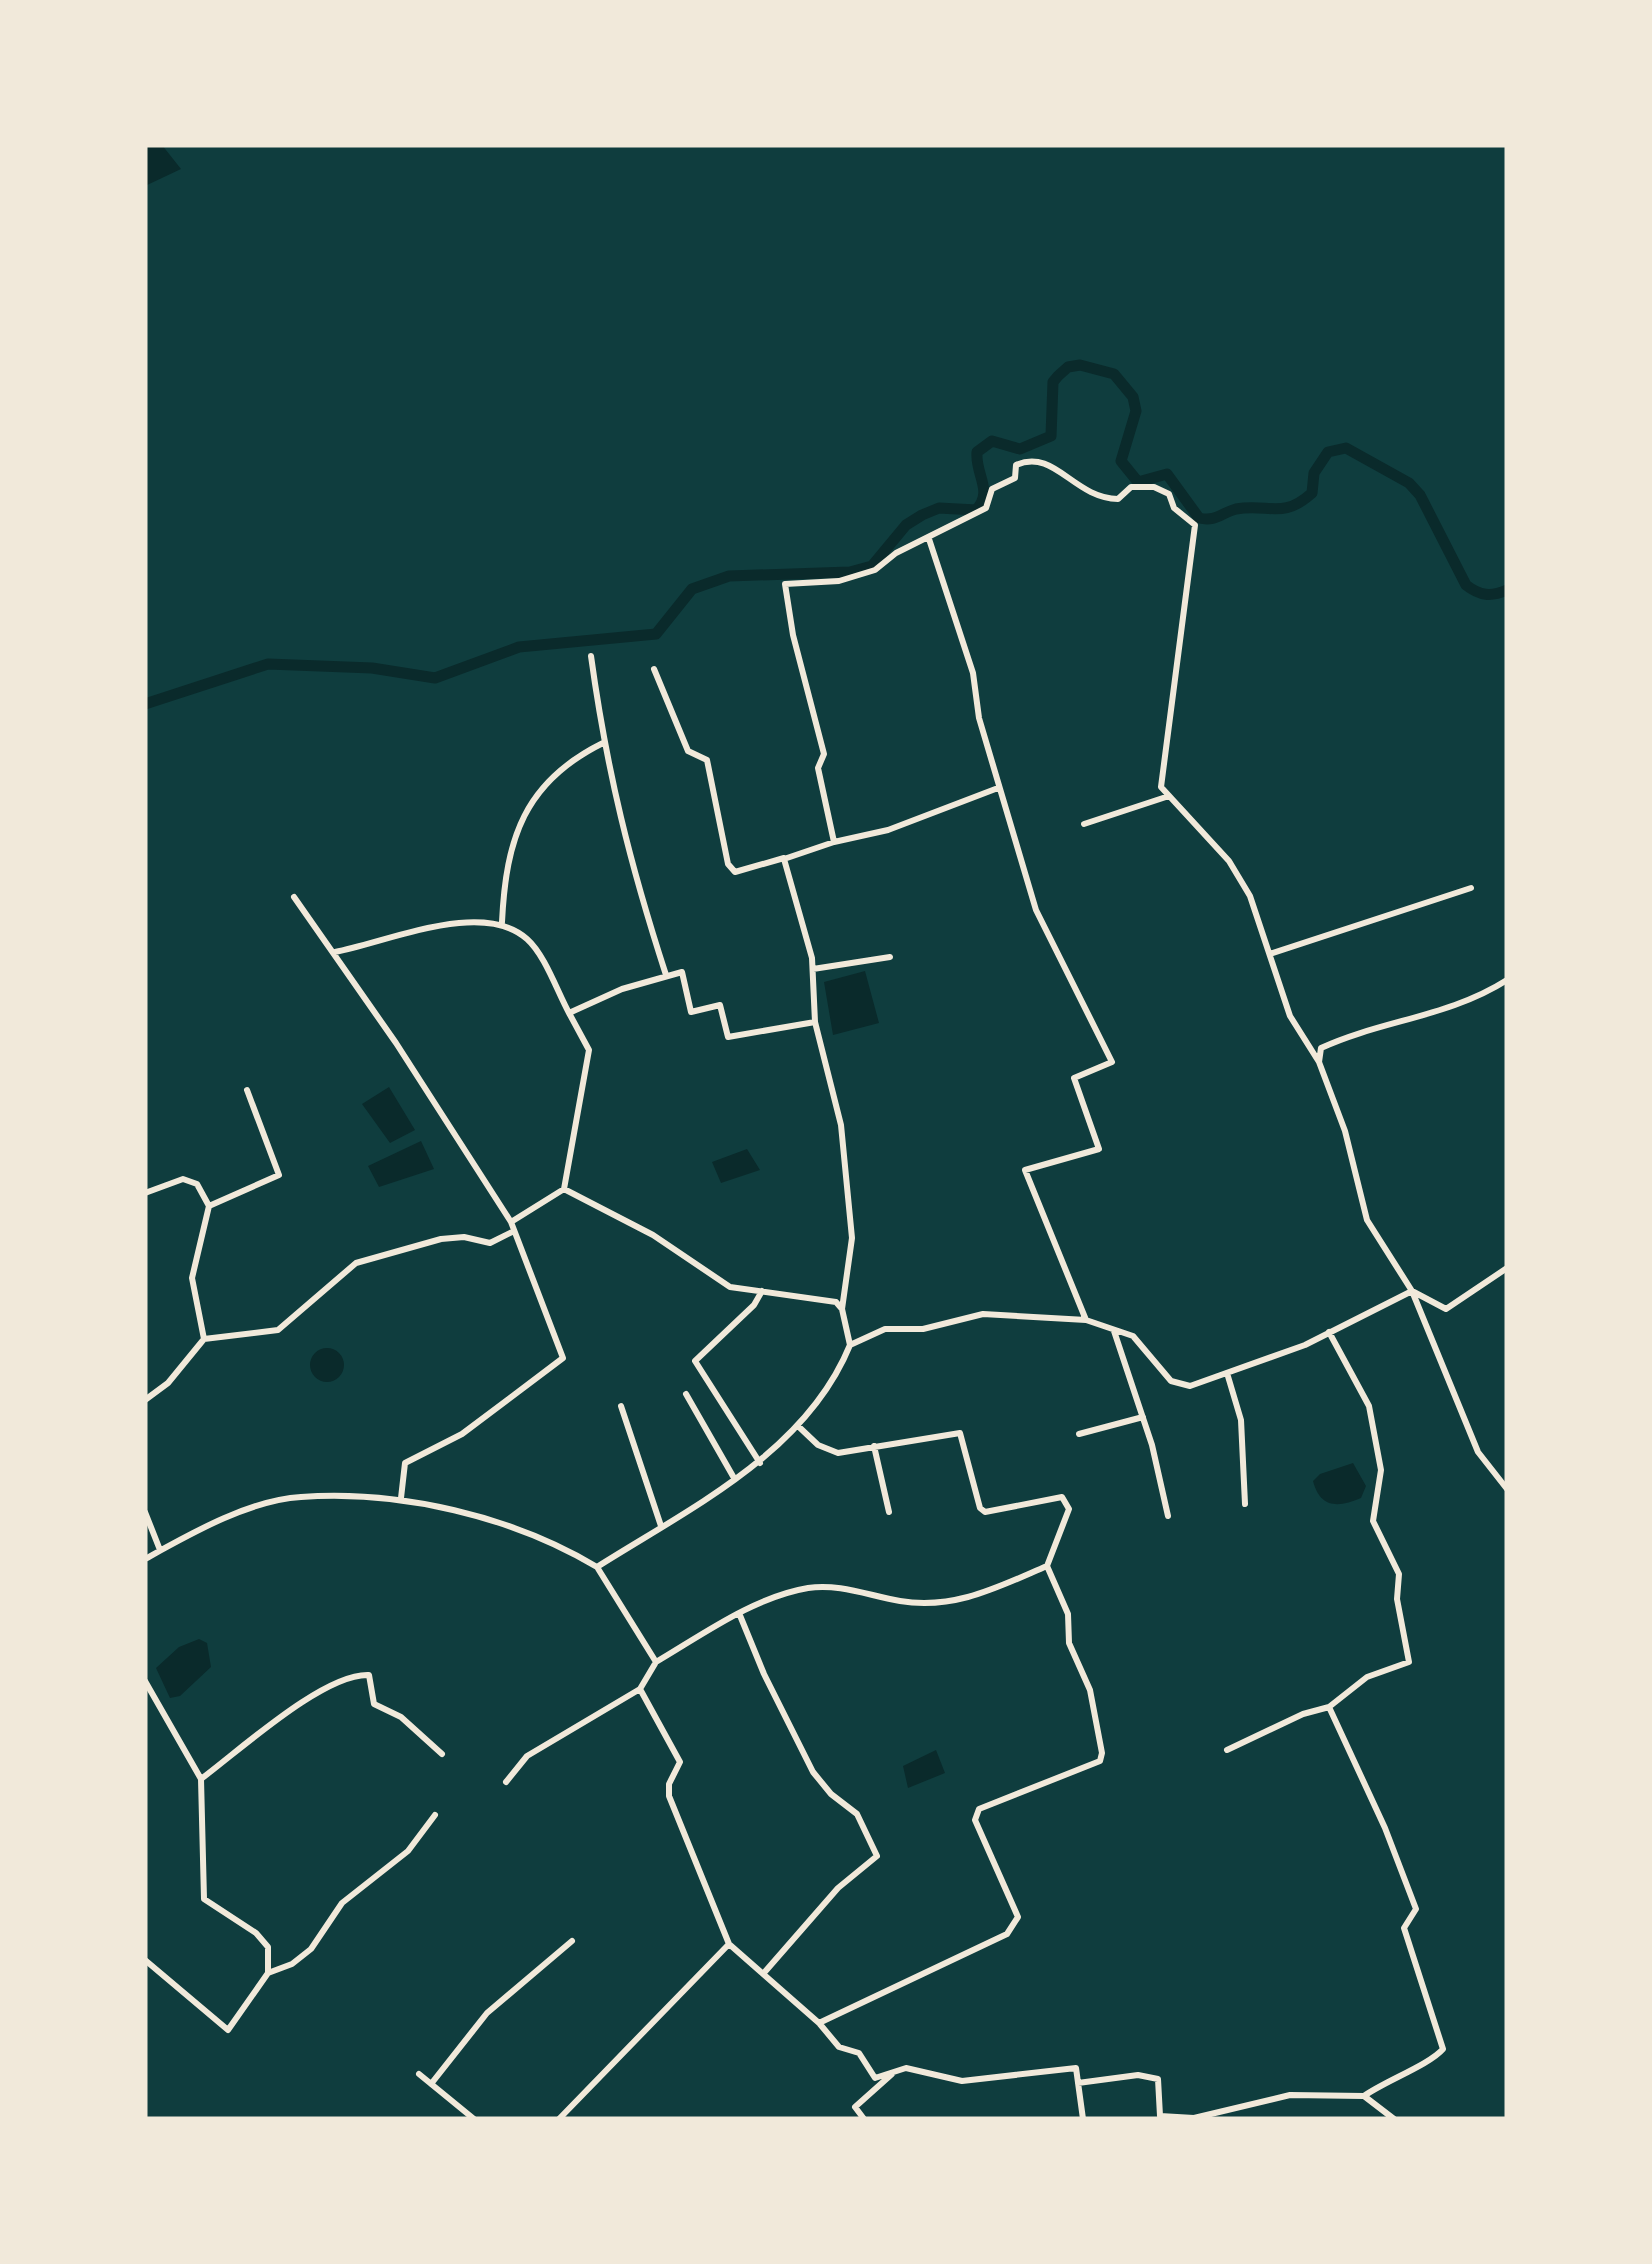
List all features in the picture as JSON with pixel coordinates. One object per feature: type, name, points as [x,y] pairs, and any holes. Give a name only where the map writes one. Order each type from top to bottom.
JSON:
[{"type":"street","points":[[834,842],[818,768],[824,754],[793,635],[786,584],[821,584],[861,575],[986,508],[992,489],[1015,478],[1016,465],[1024,462],[1042,462],[1062,471],[1080,490],[1103,499],[1118,500],[1131,488],[1154,488],[1169,494],[1174,508],[1195,525],[1162,788],[1229,861],[1250,896],[1290,1016],[1319,1062],[1345,1131],[1368,1220],[1412,1290],[1478,1452],[1507,1489]]},
{"type":"street","points":[[929,538],[974,673],[978,718],[1036,910],[1112,1062],[1074,1078],[1098,1149],[1025,1170],[1086,1320]]},
{"type":"street","points":[[591,656],[603,744],[626,852],[666,975]]},
{"type":"street","points":[[654,669],[688,751],[707,760],[728,864],[735,872],[888,830],[998,788]]},
{"type":"street","points":[[502,922],[512,840],[528,804],[573,758],[603,744]]},
{"type":"street","points":[[1084,824],[1168,796]]},
{"type":"street","points":[[597,1567],[760,1463],[798,1426],[840,1370],[850,1345],[842,1309],[852,1238],[841,1125],[816,1022],[812,969],[784,859]]},
{"type":"street","points":[[1270,954],[1471,888]]},
{"type":"street","points":[[294,897],[335,952],[511,1222],[563,1358],[462,1434],[405,1462],[401,1498]]},
{"type":"street","points":[[335,952],[439,925],[502,922],[530,941],[589,1050],[564,1189],[511,1222]]},
{"type":"street","points":[[812,969],[890,957]]},
{"type":"street","points":[[569,1013],[682,972],[691,1012],[720,1005],[728,1037],[816,1022]]},
{"type":"street","points":[[1319,1062],[1321,1048],[1338,1040],[1442,1012],[1480,998],[1507,980]]},
{"type":"street","points":[[208,1206],[279,1176],[247,1090]]},
{"type":"street","points":[[145,1193],[183,1179],[197,1184],[208,1206],[192,1278],[204,1339]]},
{"type":"street","points":[[564,1189],[653,1235],[730,1286],[827,1299],[842,1309]]},
{"type":"street","points":[[145,1400],[168,1382],[204,1339],[278,1330],[356,1263],[441,1239],[464,1237],[490,1244],[514,1231]]},
{"type":"street","points":[[1412,1290],[1446,1309],[1507,1268]]},
{"type":"street","points":[[850,1345],[884,1329],[923,1329],[983,1314],[1086,1320],[1132,1336],[1171,1381],[1190,1386],[1329,1332],[1412,1290]]},
{"type":"street","points":[[760,1463],[695,1361],[754,1305],[762,1291]]},
{"type":"street","points":[[1114,1330],[1144,1417],[1168,1516]]},
{"type":"street","points":[[1227,1750],[1329,1707],[1366,1677],[1409,1662],[1397,1599],[1400,1574],[1373,1521],[1380,1470],[1369,1406],[1329,1332]]},
{"type":"street","points":[[1227,1373],[1241,1420],[1245,1504]]},
{"type":"street","points":[[686,1394],[734,1478]]},
{"type":"street","points":[[621,1406],[662,1526]]},
{"type":"street","points":[[1080,1434],[1144,1417]]},
{"type":"street","points":[[506,1782],[527,1756],[640,1689],[656,1662],[739,1613],[809,1588],[855,1590],[900,1601],[965,1600],[1047,1566],[1070,1509],[1062,1497],[985,1512],[980,1508],[960,1433],[828,1452],[798,1426]]},
{"type":"street","points":[[874,1446],[889,1512]]},
{"type":"street","points":[[145,1559],[236,1515],[299,1496],[401,1498],[510,1528],[597,1567],[656,1662]]},
{"type":"street","points":[[145,1512],[160,1550]]},
{"type":"street","points":[[819,2023],[1007,1934],[1018,1917],[975,1820],[979,1808],[1100,1761],[1090,1690],[1069,1643],[1068,1614],[1047,1566]]},
{"type":"street","points":[[739,1613],[813,1772],[857,1814],[877,1856],[838,1888],[763,1974]]},
{"type":"street","points":[[201,1779],[302,1702],[349,1674],[369,1675],[374,1704],[401,1717],[442,1754]]},
{"type":"street","points":[[145,1681],[201,1779],[204,1899],[256,1933],[268,1946],[268,1973]]},
{"type":"street","points":[[640,1689],[680,1762],[669,1784],[669,1796],[729,1944],[819,2023],[840,2047],[858,2053],[875,2078],[906,2068],[962,2081],[1076,2068],[1083,2119]]},
{"type":"street","points":[[1078,2084],[1138,2075],[1158,2079],[1160,2118],[1194,2118],[1290,2095],[1364,2096],[1394,2075],[1436,2058],[1443,2048],[1404,1928],[1416,1909],[1385,1828],[1329,1707]]},
{"type":"street","points":[[145,1960],[228,2030],[268,1973],[292,1964],[311,1949],[342,1903],[408,1851],[436,1815]]},
{"type":"street","points":[[430,2084],[487,2012],[572,1941]]},
{"type":"street","points":[[559,2119],[729,1944]]},
{"type":"street","points":[[864,2119],[855,2107],[894,2072]]},
{"type":"street","points":[[419,2074],[474,2119]]},
{"type":"street","points":[[1364,2096],[1394,2119]]},
{"type":"water","points":[[145,145],[162,145],[181,169],[145,186]]},
{"type":"water","points":[[865,971],[879,1023],[833,1035],[824,982]]},
{"type":"water","points":[[389,1087],[415,1130],[390,1143],[362,1104]]},
{"type":"water","points":[[421,1141],[434,1169],[379,1187],[368,1166]]},
{"type":"water","points":[[747,1149],[760,1170],[721,1183],[712,1162]]},
{"type":"water","points":[[327,1348],[339,1353],[344,1365],[339,1377],[327,1382],[315,1377],[310,1365],[315,1353]]},
{"type":"water","points":[[1353,1463],[1366,1486],[1361,1498],[1338,1504],[1325,1501],[1313,1481],[1320,1474]]},
{"type":"water","points":[[199,1639],[207,1643],[211,1667],[180,1696],[170,1698],[156,1668],[179,1647]]},
{"type":"water","points":[[936,1750],[945,1773],[908,1788],[903,1766]]},
{"type":"waterway","points":[[145,704],[268,664],[372,668],[435,678],[519,647],[656,634],[692,589],[729,576],[850,572],[872,566],[906,525],[922,515],[939,508],[976,510],[984,489],[977,452],[992,441],[1020,449],[1051,436],[1053,382],[1068,367],[1080,365],[1114,374],[1133,397],[1136,411],[1121,461],[1138,482],[1167,474],[1199,518],[1214,518],[1236,509],[1292,506],[1312,493],[1314,473],[1328,452],[1346,448],[1409,483],[1420,495],[1466,585],[1486,594],[1507,590]]}]
